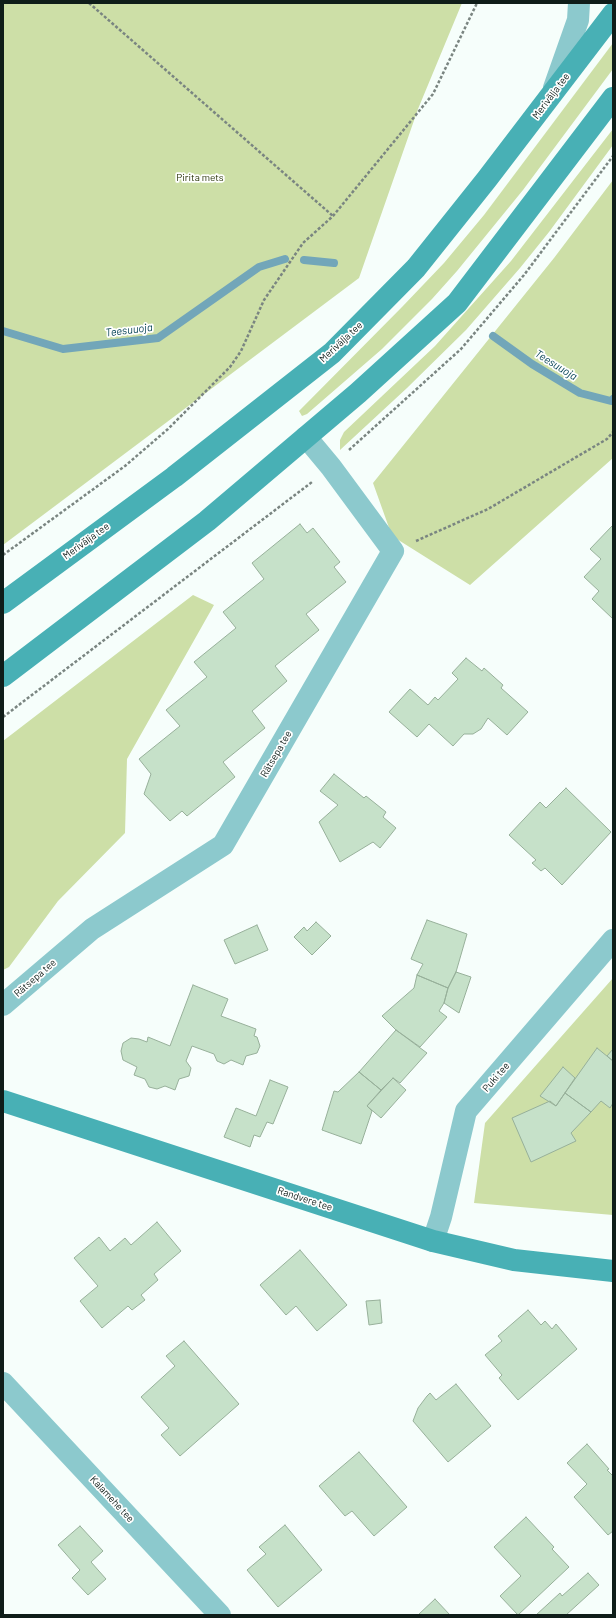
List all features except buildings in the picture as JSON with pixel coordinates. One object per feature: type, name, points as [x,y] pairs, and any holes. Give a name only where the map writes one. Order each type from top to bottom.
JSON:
[{"type":"main road","name":"Merivälja tee","points":[[3,603],[174,477],[332,353],[416,268],[487,179],[613,14]]},
{"type":"main road","points":[[3,676],[208,521],[358,393],[457,303],[613,98]]},
{"type":"main road","name":"Randvere tee","points":[[3,1101],[433,1241],[514,1260],[613,1271]]},
{"type":"street","points":[[552,94],[578,20],[579,3]]},
{"type":"street","points":[[306,437],[331,467],[394,551]]},
{"type":"street","name":"Rätsepa tee","points":[[3,1005],[92,929],[223,845],[394,551]]},
{"type":"street","name":"Puki tee","points":[[433,1241],[441,1217],[466,1111],[613,940]]},
{"type":"street","name":"Kalamehe tee","points":[[3,1383],[220,1615]]},
{"type":"path","points":[[89,3],[333,216]]},
{"type":"path","points":[[3,555],[125,466],[168,429],[230,367],[241,351],[264,300],[303,243],[333,216],[433,94],[477,3]]},
{"type":"path","points":[[346,454],[461,349],[524,275],[613,156]]},
{"type":"path","points":[[394,551],[488,508],[607,439],[613,432]]},
{"type":"path","points":[[3,716],[314,480]]},
{"type":"green space","name":"Pirita mets","points":[[3,3],[462,3],[418,109],[359,278],[3,545]]},
{"type":"green space","points":[[613,43],[613,69],[523,190],[457,271],[432,299],[382,349],[307,414],[302,416],[299,411],[444,263],[484,215]]},
{"type":"green space","points":[[613,129],[613,145],[549,232],[520,268],[466,330],[407,388],[340,450],[340,440],[344,432],[435,346],[511,261]]},
{"type":"green space","points":[[613,180],[613,458],[470,585],[392,536],[373,483],[554,258]]},
{"type":"green space","points":[[193,595],[214,605],[127,759],[125,833],[58,901],[9,967],[3,970],[3,741]]},
{"type":"green space","points":[[613,978],[613,1215],[474,1203],[485,1123]]},
{"type":"waterway","name":"Teesuuoja","points":[[3,331],[63,349],[158,338],[259,267],[285,259]]},
{"type":"waterway","name":"Teesuuoja","points":[[304,260],[334,263]]},
{"type":"waterway","name":"Teesuuoja","points":[[493,336],[532,364],[580,393],[611,401],[613,399]]}]
